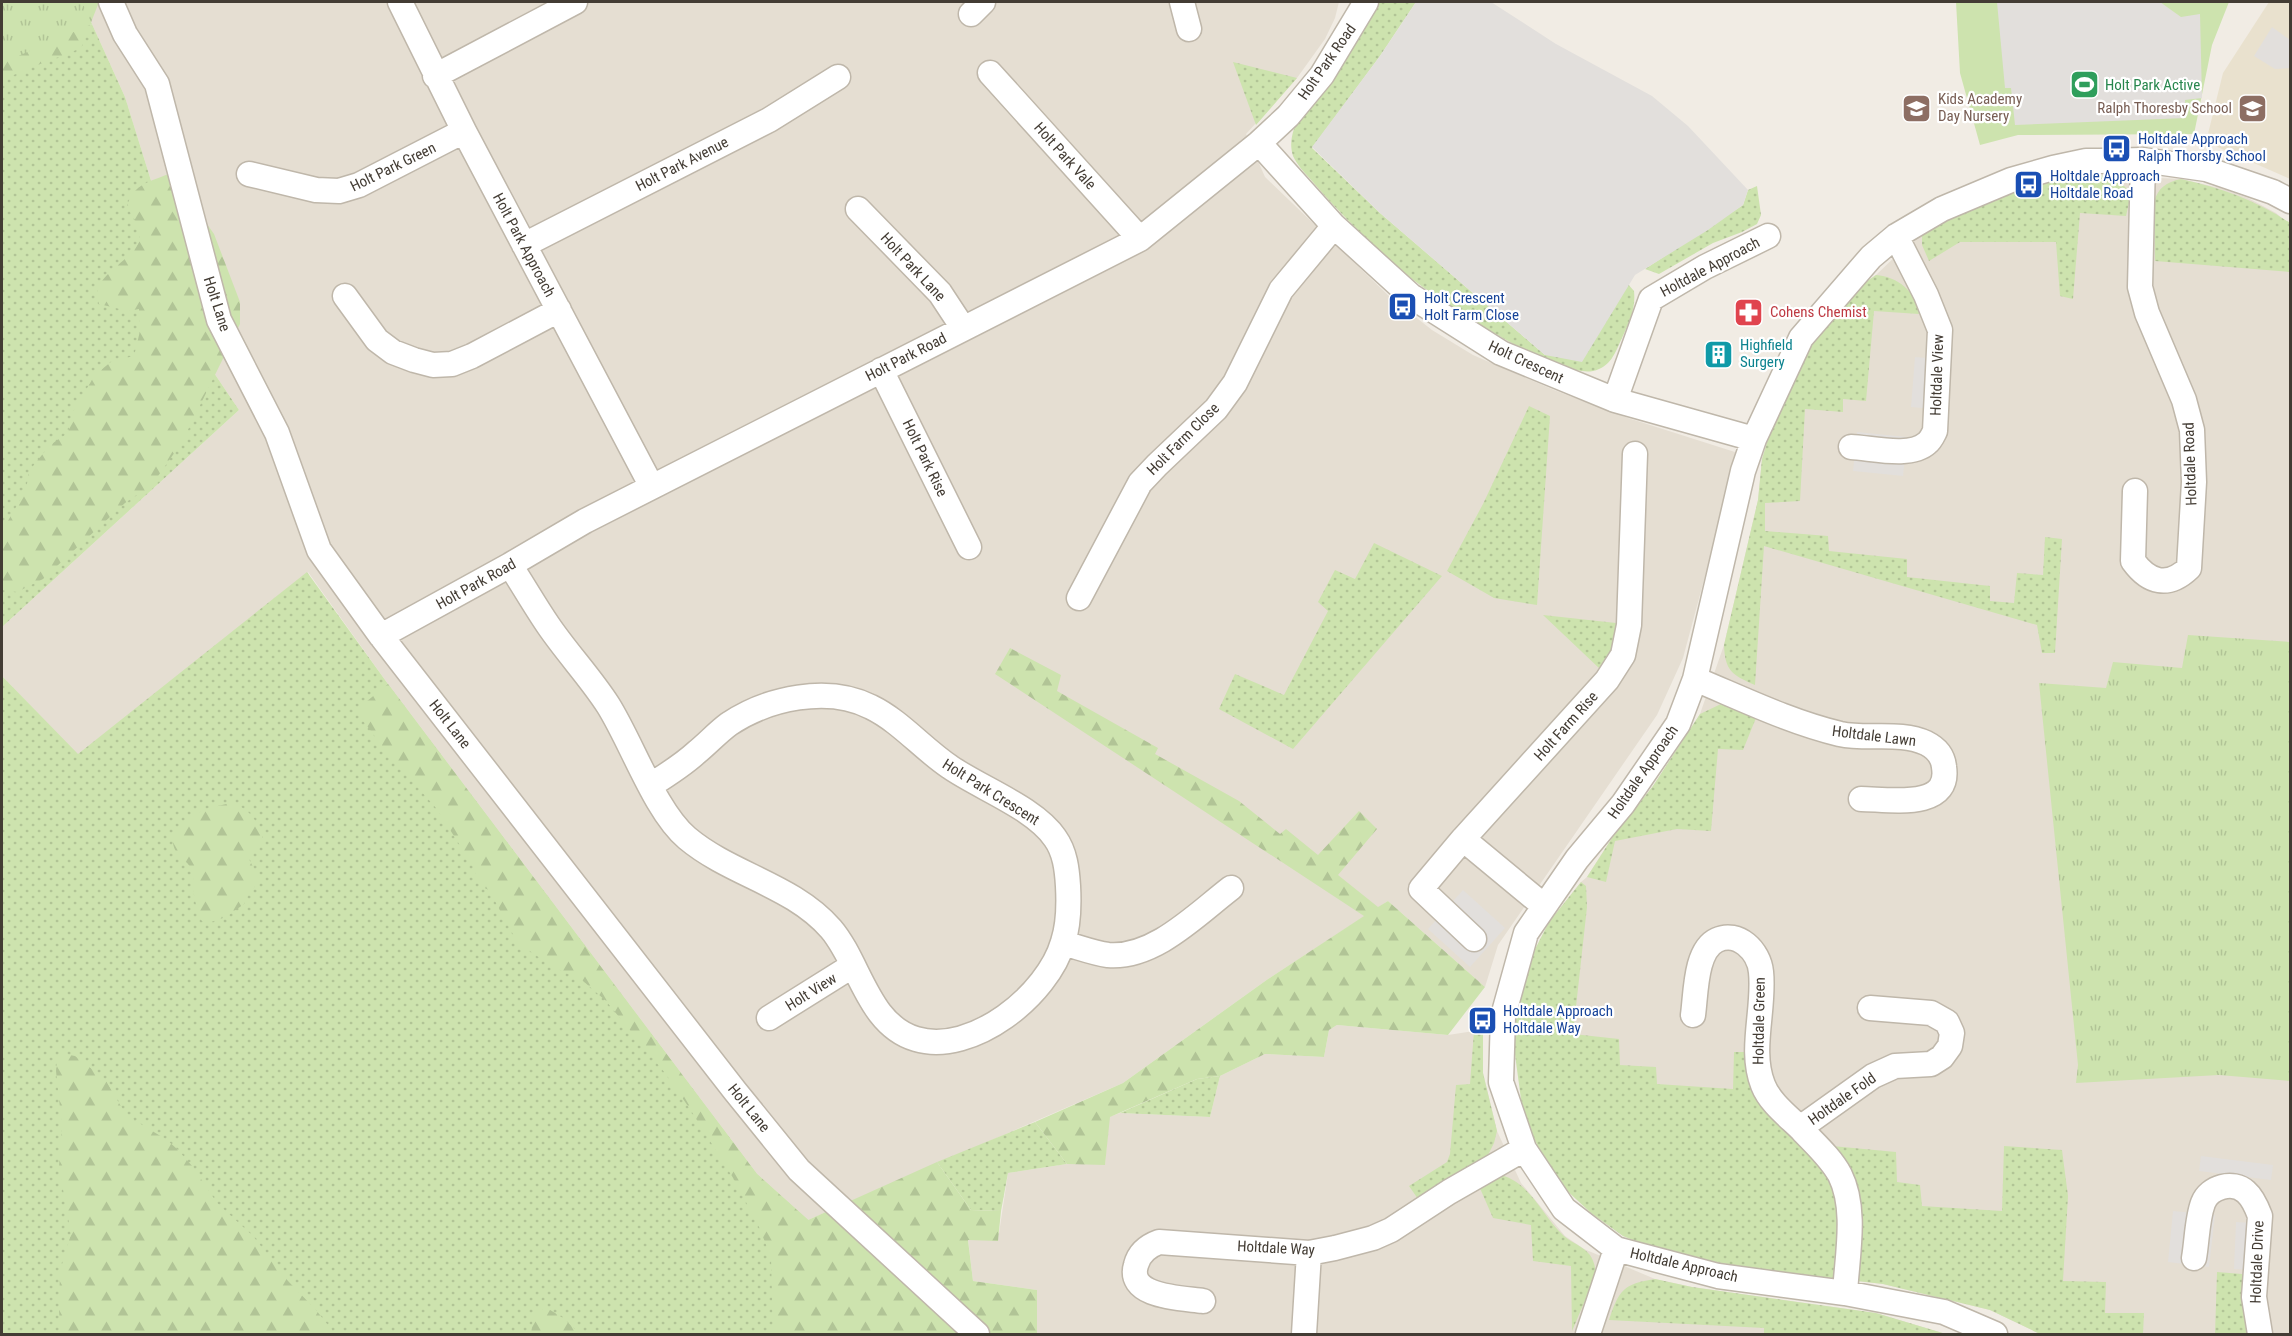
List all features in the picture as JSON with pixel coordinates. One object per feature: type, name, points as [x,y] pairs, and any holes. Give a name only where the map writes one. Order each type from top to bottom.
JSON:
[{"type":"street","name":"Holt Lane","points":[[111,2],[125,34],[157,84],[219,321],[278,433],[319,550],[381,636],[799,1170],[977,1335]]},
{"type":"street","name":"Holt Park Approach","points":[[400,2],[435,76],[652,487]]},
{"type":"street","points":[[435,76],[575,2]]},
{"type":"street","points":[[1182,2],[1189,29]]},
{"type":"street","name":"Holt Park Road","points":[[381,636],[585,521],[1140,239],[1288,116],[1322,75],[1366,2]]},
{"type":"street","name":"Holt Park Vale","points":[[990,73],[1140,239]]},
{"type":"street","name":"Holt Park Avenue","points":[[524,245],[769,120],[838,77]]},
{"type":"street","name":"Holt Park Green","points":[[249,174],[316,190],[339,191],[359,185],[464,131]]},
{"type":"street","name":"Holt Crescent","points":[[1259,142],[1334,226],[1411,296],[1501,353],[1615,400],[1754,439]]},
{"type":"street","name":"Holtdale Approach","points":[[1995,1335],[1944,1312],[1845,1293],[1718,1276],[1617,1249],[1564,1209],[1524,1149],[1501,1082],[1503,1016],[1526,933],[1582,851],[1623,804],[1678,724],[1695,679],[1743,471],[1754,439],[1801,338],[1871,257],[1896,236],[1942,209],[2011,180],[2086,161],[2143,160],[2206,169],[2273,192],[2290,201]]},
{"type":"street","name":"Holtdale Road","points":[[2135,491],[2133,561],[2145,574],[2155,580],[2168,581],[2181,576],[2188,568],[2194,482],[2192,430],[2184,400],[2147,313],[2140,287],[2143,160]]},
{"type":"street","name":"Holt Park Lane","points":[[858,209],[940,293],[963,328]]},
{"type":"street","name":"Holt Farm Close","points":[[1079,598],[1140,483],[1216,409],[1235,383],[1281,290],[1334,226]]},
{"type":"street","name":"Holtdale Approach","points":[[1615,400],[1651,298],[1705,267],[1768,236]]},
{"type":"street","name":"Holtdale View","points":[[1851,447],[1907,452],[1928,443],[1935,431],[1940,330],[1896,236]]},
{"type":"street","points":[[345,296],[377,340],[393,352],[433,365],[452,364],[472,356],[559,310]]},
{"type":"street","name":"Holt Park Rise","points":[[881,370],[969,547]]},
{"type":"street","name":"Holt Farm Rise","points":[[1474,939],[1420,889],[1607,680],[1623,655],[1629,625],[1635,454]]},
{"type":"street","name":"Holt Park Crescent","points":[[510,565],[548,626],[605,700],[625,732],[651,785],[667,816],[686,837],[711,855],[777,889],[808,909],[832,930],[873,1004],[893,1028],[913,1039],[933,1042],[953,1042],[979,1032],[1004,1017],[1023,1001],[1044,978],[1063,943],[1070,905],[1064,855],[1055,838],[1044,825],[956,772],[933,756],[888,717],[860,702],[849,698],[820,695],[786,700],[752,711],[727,725],[679,767],[651,785]]},
{"type":"street","name":"Holtdale Lawn","points":[[1695,679],[1777,714],[1817,728],[1844,734],[1914,738],[1940,753],[1944,766],[1944,779],[1931,796],[1920,800],[1861,799]]},
{"type":"street","points":[[1463,839],[1544,906]]},
{"type":"street","points":[[1063,943],[1108,955],[1137,952],[1159,943],[1231,888]]},
{"type":"street","name":"Holtdale Green","points":[[1693,1015],[1702,956],[1708,945],[1719,939],[1732,937],[1746,944],[1756,956],[1761,972],[1758,1069],[1764,1088],[1775,1103],[1829,1160],[1840,1175],[1845,1191],[1849,1212],[1845,1293]]},
{"type":"street","name":"Holt View","points":[[769,1018],[852,966]]},
{"type":"street","name":"Holtdale Fold","points":[[1800,1128],[1873,1076],[1895,1065],[1931,1064],[1942,1057],[1950,1046],[1952,1033],[1947,1022],[1940,1016],[1931,1013],[1870,1008]]},
{"type":"street","name":"Holtdale Way","points":[[1203,1301],[1157,1295],[1145,1289],[1137,1278],[1135,1267],[1140,1255],[1149,1246],[1159,1242],[1309,1253],[1373,1238],[1391,1230],[1449,1192],[1524,1149]]},
{"type":"street","name":"Holtdale Drive","points":[[2194,1258],[2203,1203],[2208,1194],[2222,1186],[2235,1186],[2246,1191],[2260,1216],[2254,1297],[2260,1335]]},
{"type":"street","points":[[1588,1335],[1617,1249]]},
{"type":"street","points":[[1304,1335],[1309,1253]]},
{"type":"shaded area","points":[[82,2],[1339,2],[1335,18],[1325,39],[1297,78],[1246,134],[1265,177],[1390,297],[1432,330],[1473,355],[1554,390],[1628,418],[1738,453],[1683,658],[1657,715],[1498,945],[1485,987],[1388,901],[1268,979],[1123,1083],[808,1220],[757,1174],[388,684],[308,572],[78,755],[2,676],[2,627],[239,410],[208,364],[125,97]]},
{"type":"shaded area","points":[[1416,2],[1491,2],[1556,44],[1652,96],[1688,126],[1748,190],[1743,205],[1708,230],[1635,275],[1582,362],[1545,355],[1380,213],[1312,147],[1380,56]]},
{"type":"shaded area","name":"Holt Park Active","points":[[1997,2],[2160,2],[2181,17],[2200,14],[2202,98],[2185,100],[2186,118],[2015,125],[2011,88],[2005,88]]},
{"type":"shaded area","name":"Ralph Thoresby School","points":[[2269,2],[2290,2],[2290,179],[2206,142],[2223,73]]},
{"type":"shaded area","points":[[2272,27],[2290,40],[2290,68],[2275,69],[2254,56]]},
{"type":"shaded area","points":[[2099,175],[2181,179],[2220,188],[2248,198],[2276,213],[2290,225],[2290,1334],[2040,1334],[1990,1310],[1883,1284],[1699,1260],[1623,1236],[1591,1213],[1540,1151],[1549,922],[1587,877],[1612,838],[1653,786],[1700,714],[1724,645],[1758,500],[1762,459],[1770,433],[1863,284],[1876,275],[1922,231],[2047,180]]},
{"type":"shaded area","points":[[1915,357],[1949,360],[1945,410],[1911,407]]},
{"type":"shaded area","points":[[1857,432],[1907,437],[1903,476],[1853,471]]},
{"type":"shaded area","points":[[1463,890],[1505,928],[1470,967],[1428,929]]},
{"type":"shaded area","points":[[1337,1025],[1448,1035],[1474,1031],[1483,1034],[1483,1073],[1497,1131],[1521,1183],[1565,1236],[1584,1249],[1655,1279],[1692,1287],[1876,1313],[1946,1334],[1037,1334],[1037,1290],[973,1281],[968,1239],[998,1240],[1008,1173],[1067,1164],[1105,1164],[1109,1117],[1120,1113],[1210,1117],[1220,1076],[1265,1054],[1324,1057],[1329,1030]]},
{"type":"shaded area","points":[[2201,1156],[2273,1165],[2271,1180],[2199,1171]]},
{"type":"shaded area","points":[[2173,1211],[2215,1215],[2209,1267],[2168,1262]]},
{"type":"shaded area","points":[[2236,1222],[2252,1223],[2250,1270],[2234,1269]]},
{"type":"green space","points":[[2,2],[99,2],[81,48],[2,81]]},
{"type":"green space","points":[[2,2],[82,2],[92,24],[2,63]]},
{"type":"green space","points":[[1378,2],[1416,2],[1380,56],[1312,148],[1380,213],[1545,355],[1627,283],[1634,291],[1631,315],[1614,354],[1604,366],[1593,371],[1576,370],[1553,363],[1497,335],[1443,301],[1406,274],[1369,241],[1334,206],[1297,163],[1291,149],[1294,129]]},
{"type":"green space","name":"Holt Park Active","points":[[1956,2],[2229,2],[2212,45],[2194,134],[2018,135],[1980,145],[1960,73]]},
{"type":"green space","points":[[92,24],[125,97],[208,364],[239,410],[2,627],[2,63]]},
{"type":"green space","points":[[1233,62],[1297,78],[1256,125]]},
{"type":"green space","points":[[171,173],[214,234],[240,302],[240,324],[182,442],[156,479],[152,490],[141,492],[125,503],[43,579],[17,592],[2,590],[2,531],[26,490],[29,471],[50,445],[68,433],[72,413],[95,375],[112,361],[134,356],[140,331],[139,309],[128,311],[99,304],[98,290],[101,282],[138,243],[139,228],[127,206],[130,198],[144,184]]},
{"type":"green space","points":[[2099,175],[2117,181],[2131,194],[2126,216],[2080,213],[2073,299],[2060,296],[2056,242],[1960,242],[1929,261],[1922,245],[1922,231],[1964,209],[2047,180]]},
{"type":"green space","points":[[2181,179],[2238,196],[2290,223],[2290,272],[2155,261],[2154,202],[2163,186]]},
{"type":"green space","points":[[1757,186],[1761,215],[1757,224],[1713,243],[1659,274],[1645,269],[1743,205],[1748,190]]},
{"type":"green space","points":[[1876,275],[1892,279],[1905,287],[1914,298],[1919,314],[1874,311],[1866,401],[1843,399],[1843,412],[1805,409],[1800,501],[1765,503],[1765,531],[1828,536],[1829,551],[1907,559],[1907,577],[1990,586],[1990,601],[2014,603],[2017,573],[2043,575],[2045,537],[2062,539],[2055,653],[2042,653],[2037,625],[1764,546],[1755,685],[1731,671],[1726,661],[1724,645],[1758,500],[1762,459],[1770,433],[1792,381],[1815,336],[1863,284]]},
{"type":"green space","points":[[1529,406],[1550,416],[1537,605],[1494,598],[1447,571],[1483,504]]},
{"type":"green space","points":[[1374,543],[1442,576],[1293,749],[1219,709],[1235,674],[1284,695],[1328,611],[1318,602],[1335,570],[1355,579]]},
{"type":"green space","points":[[307,572],[388,684],[757,1174],[936,1334],[2,1334],[2,676],[78,754]]},
{"type":"green space","points":[[1543,615],[1616,623],[1612,653],[1600,669]]},
{"type":"green space","points":[[2188,635],[2290,642],[2290,1081],[2219,1075],[2076,1083],[2078,1065],[2039,683],[2106,688],[2113,662],[2182,668]]},
{"type":"green space","points":[[1010,648],[1061,675],[1057,691],[1158,748],[1155,754],[1239,801],[1280,834],[1286,829],[1318,855],[1359,811],[1377,829],[1338,875],[1378,907],[1388,901],[1485,987],[1448,1035],[1337,1025],[1329,1030],[1324,1057],[1265,1054],[1220,1076],[1197,1079],[1110,1117],[1105,1165],[1067,1164],[1035,1122],[1123,1083],[1268,979],[1364,916],[995,674]]},
{"type":"green space","points":[[388,684],[757,1174],[808,1220],[937,1162],[971,1210],[1001,1211],[998,1241],[968,1240],[973,1281],[1037,1290],[1037,1334],[773,1334],[771,1257],[759,1227],[735,1181],[665,1073],[606,1001],[582,980],[553,967],[515,938],[489,890],[480,886],[472,864],[436,808],[385,750],[361,718],[361,706]]},
{"type":"green space","points":[[1723,703],[1756,718],[1743,750],[1718,749],[1711,831],[1677,829],[1615,841],[1606,882],[1587,877],[1612,838],[1653,786],[1700,714]]},
{"type":"green space","points":[[226,804],[244,809],[263,833],[260,848],[247,855],[260,881],[249,893],[244,904],[226,917],[208,923],[202,921],[198,916],[191,869],[177,853],[173,834],[202,810]]},
{"type":"green space","points":[[1581,882],[1586,886],[1587,907],[1573,1034],[1619,1039],[1620,1065],[1656,1067],[1657,1084],[1733,1089],[1734,1052],[1748,1052],[1749,1085],[1765,1112],[1803,1146],[1832,1146],[1896,1152],[1897,1182],[1920,1185],[1922,1206],[2002,1211],[2004,1146],[2062,1150],[2068,1196],[2063,1281],[2106,1282],[2105,1313],[2144,1313],[2143,1334],[2040,1334],[1990,1310],[1883,1284],[1755,1269],[1661,1252],[1623,1236],[1591,1213],[1563,1187],[1540,1151],[1523,1114],[1511,1025],[1532,955],[1549,922]]},
{"type":"green space","points":[[1474,1031],[1483,1034],[1483,1073],[1497,1131],[1494,1143],[1488,1155],[1418,1199],[1409,1186],[1447,1162],[1450,1154],[1456,1085],[1470,1084]]},
{"type":"green space","points":[[64,1054],[75,1056],[105,1079],[126,1115],[167,1140],[177,1149],[193,1167],[217,1203],[253,1236],[288,1281],[335,1334],[66,1334],[60,1322],[60,1271],[71,1234],[59,1167],[62,1126],[56,1071],[57,1059]]},
{"type":"green space","points":[[1220,1076],[1210,1117],[1120,1113],[1197,1079]]},
{"type":"green space","points":[[1035,1122],[1067,1164],[1008,1173],[1001,1211],[971,1210],[937,1162]]},
{"type":"green space","points":[[1501,1175],[1520,1185],[1536,1201],[1556,1228],[1587,1252],[1593,1261],[1595,1277],[1572,1331],[1571,1266],[1533,1261],[1531,1225],[1493,1218],[1479,1186]]},
{"type":"green space","points":[[2217,1272],[2242,1274],[2245,1314],[2250,1334],[2215,1334]]},
{"type":"green space","points":[[1655,1279],[1692,1287],[1876,1313],[1946,1334],[1764,1334],[1764,1328],[1609,1320],[1624,1290],[1636,1283]]},
{"type":"green space","points":[[547,1308],[563,1318],[580,1334],[531,1334],[534,1312]]},
{"type":"place","name":"Holt Park Active","points":[[2084,85]]},
{"type":"place","name":"Kids Academy Day Nursery","points":[[1917,108]]},
{"type":"place","name":"Ralph Thoresby School","points":[[2253,108]]},
{"type":"place","name":"Holtdale Approach Ralph Thorsby School","points":[[2117,148]]},
{"type":"place","name":"Holtdale Approach Holtdale Road","points":[[2029,185]]},
{"type":"place","name":"Holt Crescent Holt Farm Close","points":[[1403,307]]},
{"type":"place","name":"Cohens Chemist","points":[[1749,312]]},
{"type":"place","name":"Highfield Surgery","points":[[1719,354]]},
{"type":"place","name":"Holtdale Approach Holtdale Way","points":[[1482,1020]]}]
